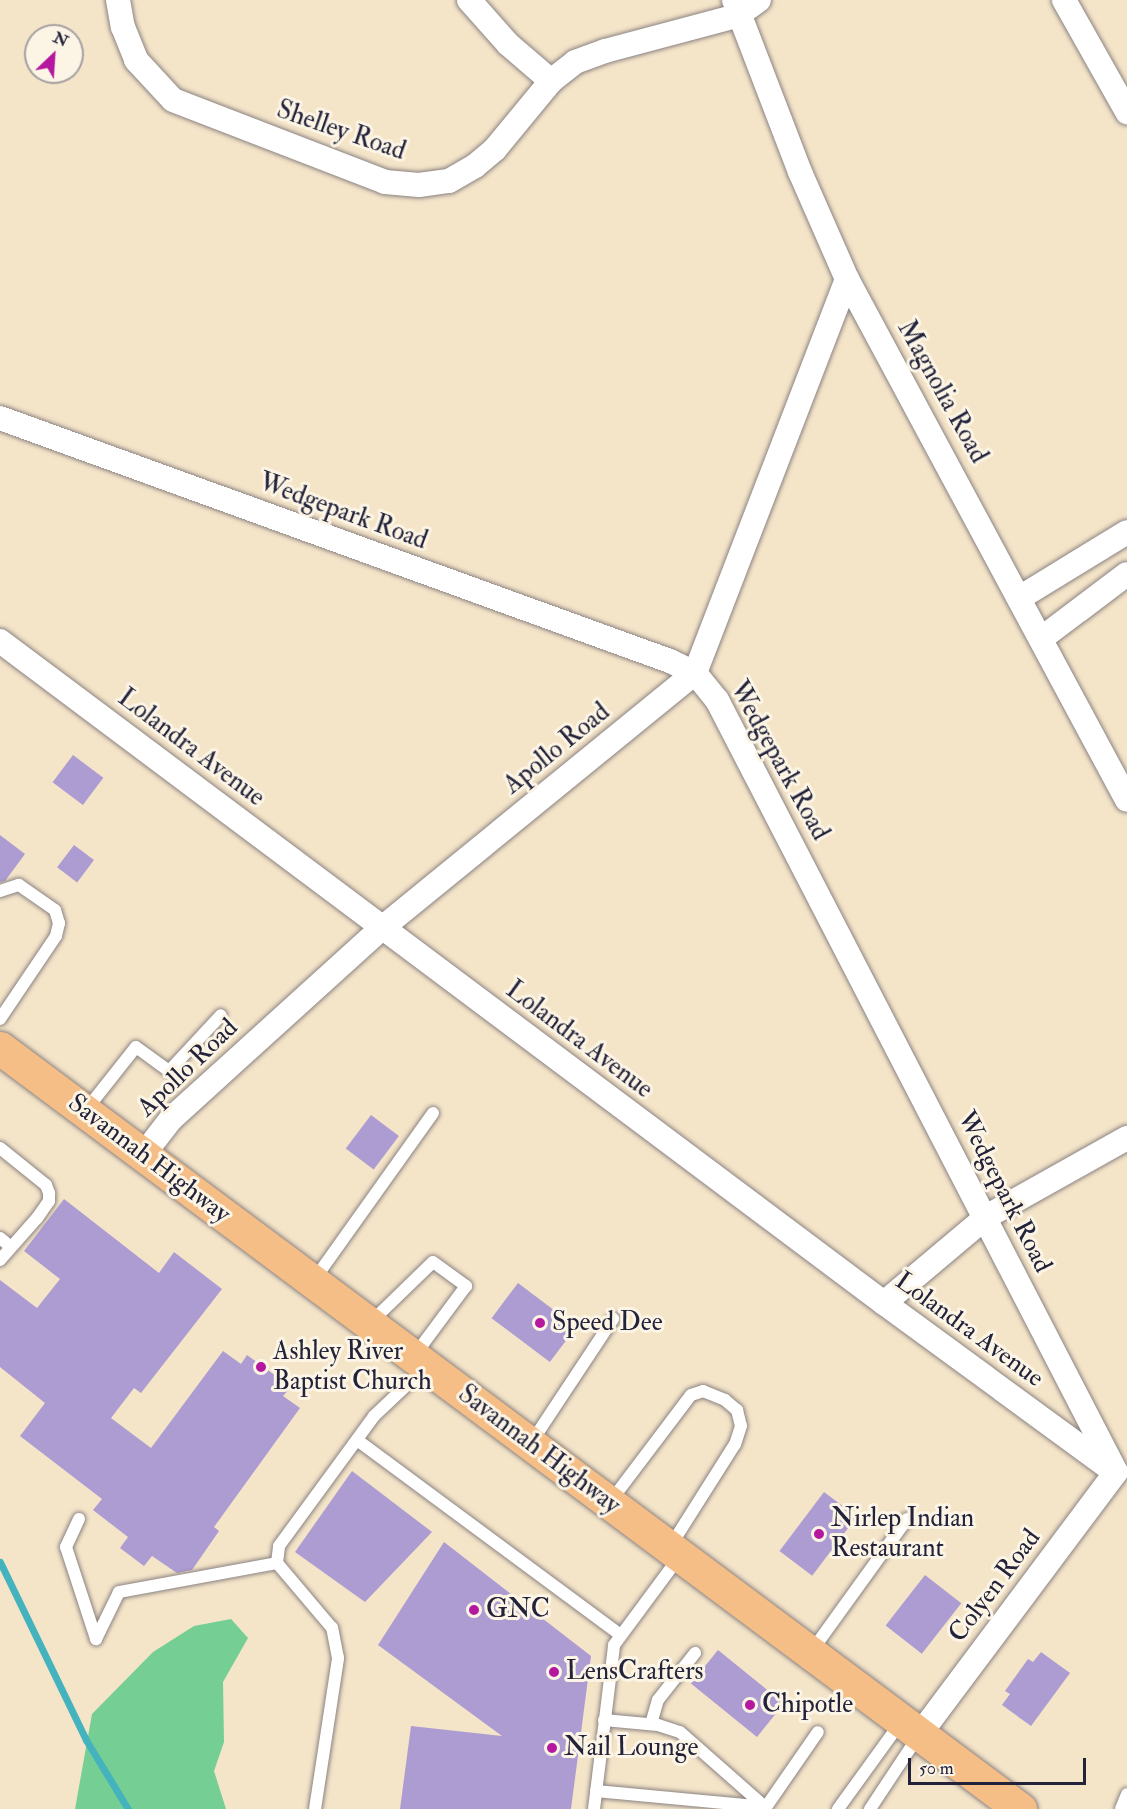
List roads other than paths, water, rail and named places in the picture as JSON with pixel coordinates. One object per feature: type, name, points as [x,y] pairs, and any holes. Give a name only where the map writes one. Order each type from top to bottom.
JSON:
[{"type":"highway","name":"Savannah Highway","points":[[0,1048],[1020,1809]]},
{"type":"street","name":"Shelley Road","points":[[118,0],[123,27],[136,60],[173,100],[385,182],[419,185],[449,181],[475,166],[495,149],[551,81],[576,62],[735,8]]},
{"type":"street","points":[[469,0],[508,44],[551,81]]},
{"type":"street","points":[[735,8],[759,0]]},
{"type":"street","points":[[1064,0],[1127,112]]},
{"type":"street","name":"Magnolia Road","points":[[735,8],[800,172],[847,279],[1020,597],[1127,800]]},
{"type":"street","name":"Apollo Road","points":[[144,1154],[171,1119],[382,928],[695,673],[847,279]]},
{"type":"street","name":"Wedgepark Road","points":[[0,418],[670,661],[695,673],[717,700],[1121,1477]]},
{"type":"street","points":[[1020,597],[1120,536],[1127,561]]},
{"type":"street","points":[[1042,638],[1127,574]]},
{"type":"street","name":"Lolandra Avenue","points":[[0,641],[884,1303],[1121,1477]]},
{"type":"street","points":[[884,1303],[986,1217],[1127,1138]]},
{"type":"street","name":"Colyen Road","points":[[911,1728],[1121,1477]]},
{"type":"lane","points":[[0,891],[19,885],[55,910],[59,923],[56,936],[0,1019]]},
{"type":"lane","points":[[85,1111],[136,1047],[170,1071],[221,1015]]},
{"type":"lane","points":[[313,1281],[433,1113]]},
{"type":"lane","points":[[0,1148],[46,1185],[49,1193],[49,1201],[0,1260]]},
{"type":"lane","points":[[0,1238],[11,1247]]},
{"type":"lane","points":[[315,1809],[338,1658],[332,1628],[277,1563],[279,1546],[374,1416],[420,1362],[465,1286],[433,1262],[370,1324]]},
{"type":"lane","points":[[530,1444],[613,1319]]},
{"type":"lane","points":[[594,1809],[614,1645],[674,1552],[735,1444],[741,1426],[737,1410],[725,1400],[702,1391],[691,1395],[609,1503]]},
{"type":"lane","points":[[357,1440],[621,1635]]},
{"type":"lane","points":[[811,1653],[907,1519]]},
{"type":"lane","points":[[79,1520],[66,1547],[96,1639],[119,1592],[277,1563]]},
{"type":"lane","points":[[651,1724],[658,1700],[695,1653]]},
{"type":"lane","points":[[604,1720],[651,1724],[680,1732],[767,1808]]},
{"type":"lane","points":[[838,1809],[911,1728]]},
{"type":"lane","points":[[870,1809],[911,1728]]},
{"type":"lane","points":[[767,1808],[818,1732]]},
{"type":"lane","points":[[596,1791],[767,1808]]},
{"type":"lane","points":[[1121,1809],[1127,1794]]},
{"type":"waterway","points":[[0,1562],[86,1740],[128,1809]]},
{"type":"place","name":"Speed Dee","points":[[540,1323]]},
{"type":"place","name":"Ashley River Baptist Church","points":[[261,1367]]},
{"type":"place","name":"Nirlep Indian Restaurant","points":[[819,1534]]},
{"type":"place","name":"GNC","points":[[474,1610]]},
{"type":"place","name":"LensCrafters","points":[[554,1672]]},
{"type":"place","name":"Chipotle","points":[[750,1705]]},
{"type":"place","name":"Nail Lounge","points":[[552,1748]]}]
